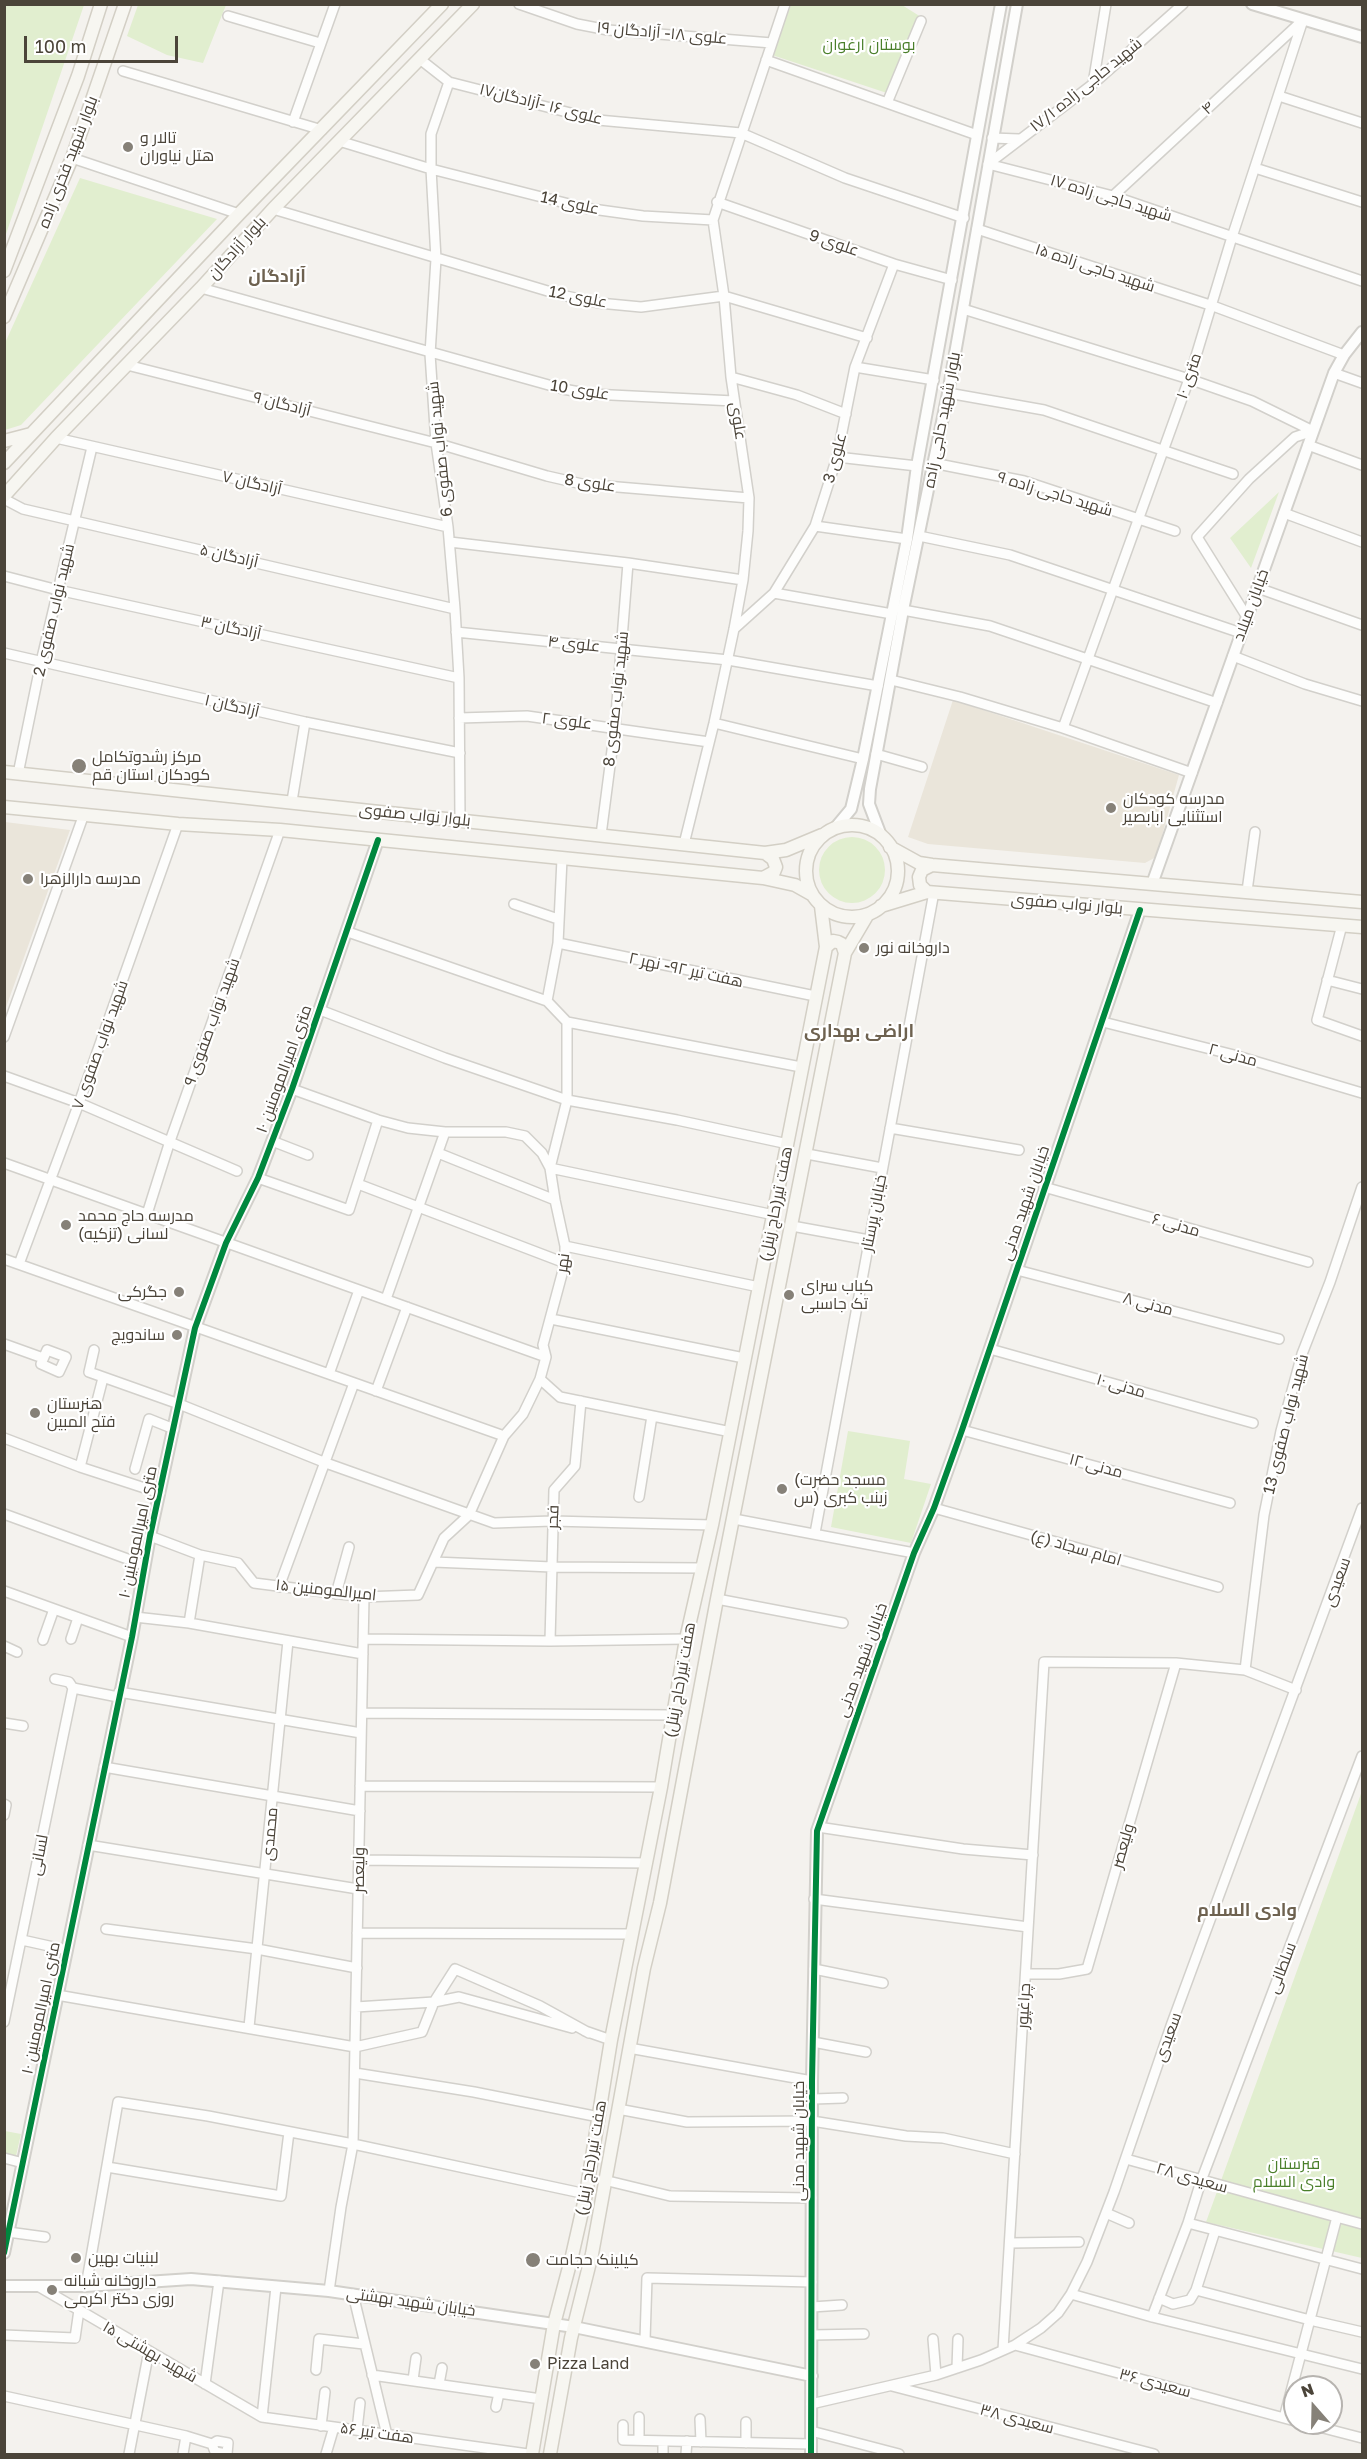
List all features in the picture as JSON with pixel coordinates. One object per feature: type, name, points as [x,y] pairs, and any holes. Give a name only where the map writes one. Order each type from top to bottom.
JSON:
[{"type":"main road","name":"بلوار شهید فخری زاده","points":[[4,271],[70,99],[100,4]]},
{"type":"main road","name":"بلوار شهید فخری زاده","points":[[4,317],[72,158],[125,4]]},
{"type":"main road","name":"بلوار آزادگان","points":[[4,463],[239,214],[442,4]]},
{"type":"main road","name":"بلوار آزادگان","points":[[4,497],[56,438],[201,288],[273,209],[421,60],[473,4]]},
{"type":"main road","points":[[4,441],[33,434]]},
{"type":"main road","name":"بلوار نواب صفوی","points":[[4,772],[765,853],[786,850],[822,835]]},
{"type":"main road","name":"بلوار نواب صفوی","points":[[4,807],[178,824],[280,830],[763,878],[795,885],[812,894]]},
{"type":"main road","points":[[858,825],[880,832],[898,862],[898,879],[892,894],[881,906],[868,914],[852,917],[836,914],[821,906],[812,894],[806,879],[806,862],[812,847],[822,835],[836,827],[858,825]]},
{"type":"main road","name":"بلوار نواب صفوی","points":[[890,847],[919,863],[932,865],[1362,902]]},
{"type":"main road","points":[[763,878],[774,872],[776,867],[773,859],[765,853]]},
{"type":"main road","points":[[930,892],[920,885],[919,877],[922,870],[932,865]]},
{"type":"main road","name":"بلوار نواب صفوی","points":[[881,906],[930,892],[1362,927]]},
{"type":"main road","name":"هفت تیر(حاج زینل)","points":[[530,2454],[554,2324],[586,2194],[611,2040],[647,1863],[686,1639],[731,1432],[826,947],[821,906]]},
{"type":"main road","name":"هفت تیر(حاج زینل)","points":[[550,2454],[574,2327],[592,2254],[644,1968],[660,1903],[717,1599],[845,953],[868,914]]},
{"type":"main road","points":[[826,947],[833,941],[838,942],[844,948],[845,953]]},
{"type":"street","points":[[293,122],[335,4]]},
{"type":"street","name":"علوی ۱٨- آزادگان ۱۹","points":[[519,4],[578,24],[608,30],[772,43]]},
{"type":"street","name":"علوی","points":[[684,844],[714,723],[734,629],[743,580],[749,498],[731,377],[724,296],[713,220],[717,202],[785,4]]},
{"type":"street","name":"بلوار شهید حاجی زاده","points":[[880,832],[869,804],[876,754],[891,680],[917,466],[964,218],[1001,4]]},
{"type":"street","name":"بلوار شهید حاجی زاده","points":[[836,827],[851,809],[878,686],[919,536],[948,393],[1017,4]]},
{"type":"street","points":[[1093,84],[1106,4]]},
{"type":"street","name":"شهید حاجی زاده ۱۷/۱","points":[[988,164],[1093,84],[1183,4]]},
{"type":"street","points":[[1252,4],[1362,37]]},
{"type":"street","points":[[228,16],[320,43]]},
{"type":"street","name":"۱۰ متری","points":[[1064,728],[1189,379],[1213,306],[1232,237],[1303,20]]},
{"type":"street","name":"۴","points":[[1113,196],[1303,20]]},
{"type":"street","points":[[887,103],[921,21]]},
{"type":"street","name":"علوی ۱۶ -آزادگان۱۷","points":[[421,60],[449,82],[598,120],[741,133],[845,178],[964,218]]},
{"type":"street","points":[[766,60],[977,135],[1019,139]]},
{"type":"street","points":[[123,71],[322,130]]},
{"type":"street","name":"شهید نواب صفوی 6","points":[[449,82],[431,134],[436,259],[430,354],[436,443],[450,542],[455,609],[459,678],[460,820]]},
{"type":"street","points":[[1279,96],[1362,123]]},
{"type":"street","name":"علوی 14","points":[[339,141],[431,170],[585,208],[644,216],[713,220]]},
{"type":"street","points":[[72,158],[239,214]]},
{"type":"street","name":"شهید حاجی زاده ۱۷","points":[[988,164],[1113,196],[1362,281]]},
{"type":"street","points":[[1255,168],[1362,202]]},
{"type":"street","name":"علوی 9","points":[[717,202],[894,264],[952,280]]},
{"type":"street","name":"علوی 12","points":[[273,209],[561,296],[641,307],[724,296]]},
{"type":"street","name":"شهید حاجی زاده ۱۵","points":[[977,229],[1213,306],[1344,354]]},
{"type":"street","name":"علوی 3","points":[[734,629],[774,593],[815,526],[837,457],[855,367],[894,264]]},
{"type":"street","name":"علوی 10","points":[[201,288],[430,354],[562,389],[591,394],[734,400]]},
{"type":"street","points":[[724,296],[867,338]]},
{"type":"street","points":[[963,309],[1189,379],[1252,401],[1313,431]]},
{"type":"street","name":"خیابان میلاد","points":[[1152,884],[1334,373],[1344,354],[1362,332]]},
{"type":"street","name":"آزادگان ۹","points":[[127,365],[436,443]]},
{"type":"street","points":[[855,367],[934,380]]},
{"type":"street","points":[[1334,373],[1362,384]]},
{"type":"street","points":[[731,377],[797,395],[846,414]]},
{"type":"street","points":[[948,393],[1044,410],[1233,474]]},
{"type":"street","points":[[1247,617],[1197,537],[1249,479],[1295,436],[1313,431]]},
{"type":"street","name":"آزادگان ۷","points":[[56,438],[448,526]]},
{"type":"street","name":"علوی 8","points":[[436,443],[582,484],[749,498]]},
{"type":"street","points":[[1308,445],[1362,465]]},
{"type":"street","name":"شهید نواب صفوی 2","points":[[18,774],[41,662],[92,447]]},
{"type":"street","points":[[837,457],[917,466]]},
{"type":"street","name":"شهید حاجی زاده ۹","points":[[933,463],[1024,482],[1175,531]]},
{"type":"street","name":"آزادگان ۵","points":[[4,497],[23,509],[455,609]]},
{"type":"street","points":[[1284,513],[1362,543]]},
{"type":"street","points":[[815,526],[907,539]]},
{"type":"street","points":[[919,536],[1010,555],[1241,633]]},
{"type":"street","points":[[450,542],[628,563],[743,580]]},
{"type":"street","name":"شهید نواب صفوی 8","points":[[601,835],[615,727],[628,563]]},
{"type":"street","name":"آزادگان ۳","points":[[4,576],[58,590],[459,678]]},
{"type":"street","points":[[1258,588],[1362,625]]},
{"type":"street","points":[[774,593],[990,626],[1217,703]]},
{"type":"street","name":"علوی ۴","points":[[456,632],[728,660],[878,686]]},
{"type":"street","name":"آزادگان ۱","points":[[4,652],[305,722],[460,753]]},
{"type":"street","points":[[1233,656],[1305,684],[1362,701]]},
{"type":"street","points":[[891,680],[960,697],[1064,728],[1192,773]]},
{"type":"street","name":"علوی ۲","points":[[459,718],[527,716],[709,742]]},
{"type":"street","points":[[292,801],[305,722]]},
{"type":"street","points":[[714,723],[863,759]]},
{"type":"street","points":[[876,754],[922,767]]},
{"type":"street","points":[[4,1037],[84,814]]},
{"type":"street","name":"شهید نواب صفوی ۷","points":[[19,1264],[178,824]]},
{"type":"street","name":"شهید نواب صفوی ۹","points":[[147,1214],[170,1141],[280,830]]},
{"type":"street","points":[[1247,891],[1255,832]]},
{"type":"street","name":"۱۰ متری امیرالمومنین","points":[[4,2253],[132,1637],[144,1565],[195,1328],[226,1243],[258,1178],[292,1089],[378,840]]},
{"type":"street","points":[[547,1001],[558,943],[562,859]]},
{"type":"street","name":"خیابان پرستار","points":[[815,1533],[890,1128],[930,892]]},
{"type":"street","points":[[514,904],[558,920]]},
{"type":"street","name":"خیابان شهید مدنی","points":[[811,2449],[814,1899],[818,1827],[914,1553],[934,1508],[962,1430],[1140,910]]},
{"type":"street","points":[[1342,925],[1317,1020],[1362,1036]]},
{"type":"street","points":[[348,932],[547,1001],[567,1022],[801,1067]]},
{"type":"street","name":"هفت تیر ۹۲- نهر ۲","points":[[558,943],[815,996]]},
{"type":"street","points":[[1327,980],[1362,989]]},
{"type":"street","points":[[320,1010],[445,1058],[567,1100],[677,1120],[788,1144]]},
{"type":"street","name":"نهر","points":[[469,1515],[504,1436],[524,1414],[540,1379],[546,1357],[543,1345],[565,1263],[565,1246],[550,1168],[567,1100],[567,1022]]},
{"type":"street","name":"مدنی ۲","points":[[1103,1022],[1234,1055],[1362,1093]]},
{"type":"street","points":[[4,1076],[79,1103],[237,1171]]},
{"type":"street","points":[[292,1089],[378,1120],[408,1128],[445,1132],[506,1131],[525,1136],[542,1153],[550,1168],[774,1215]]},
{"type":"street","points":[[258,1178],[349,1210],[378,1120]]},
{"type":"street","points":[[890,1128],[1019,1150]]},
{"type":"street","points":[[386,1299],[445,1132]]},
{"type":"street","points":[[272,1141],[308,1155]]},
{"type":"street","points":[[438,1153],[555,1200]]},
{"type":"street","points":[[807,1154],[882,1168]]},
{"type":"street","points":[[4,1163],[546,1357]]},
{"type":"street","points":[[358,1184],[565,1263]]},
{"type":"street","name":"شهید نواب صفوی 13","points":[[1245,1670],[1264,1515],[1281,1431],[1302,1354],[1330,1282],[1362,1187]]},
{"type":"street","name":"مدنی ۶","points":[[1044,1188],[1308,1262]]},
{"type":"street","points":[[792,1226],[869,1240]]},
{"type":"street","points":[[565,1246],[759,1287]]},
{"type":"street","points":[[4,1259],[504,1436]]},
{"type":"street","name":"مدنی ۸","points":[[1017,1270],[1279,1339]]},
{"type":"street","points":[[329,1374],[359,1290]]},
{"type":"street","points":[[376,1391],[407,1306]]},
{"type":"street","points":[[551,1319],[744,1358]]},
{"type":"street","points":[[4,1344],[43,1358]]},
{"type":"street","name":"مدنی ۱۰","points":[[990,1348],[1253,1423]]},
{"type":"street","points":[[94,1350],[89,1372],[179,1404],[326,1463],[494,1523],[552,1521],[712,1525]]},
{"type":"street","points":[[80,1467],[103,1378]]},
{"type":"street","points":[[540,1379],[560,1397],[731,1432]]},
{"type":"street","points":[[279,1587],[354,1383]]},
{"type":"street","name":"فجر","points":[[550,1641],[554,1490],[575,1466],[581,1401]]},
{"type":"street","points":[[639,1497],[652,1416]]},
{"type":"street","points":[[135,1469],[149,1419],[174,1429]]},
{"type":"street","name":"مدنی ۱۲","points":[[962,1430],[1230,1503]]},
{"type":"street","points":[[4,1438],[80,1467],[160,1493]]},
{"type":"street","name":"امام سجاد (ع)","points":[[934,1508],[1218,1587]]},
{"type":"street","name":"سعیدی","points":[[812,2404],[936,2375],[1003,2350],[1041,2328],[1058,2313],[1071,2294],[1106,2213],[1172,2023],[1296,1690],[1358,1535],[1362,1508]]},
{"type":"street","points":[[4,1514],[144,1565]]},
{"type":"street","name":"امیرالمومنین ۱۵","points":[[150,1536],[200,1555],[238,1563],[254,1582],[364,1597],[418,1595],[444,1538],[469,1515]]},
{"type":"street","points":[[734,1519],[914,1553]]},
{"type":"street","points":[[336,1594],[349,1547]]},
{"type":"street","points":[[189,1623],[200,1555]]},
{"type":"street","points":[[434,1562],[552,1567],[702,1568]]},
{"type":"street","points":[[4,1591],[132,1637]]},
{"type":"street","name":"ولیعصر","points":[[329,2291],[353,2144],[364,1597]]},
{"type":"street","points":[[717,1599],[843,1623]]},
{"type":"street","points":[[43,1640],[54,1609]]},
{"type":"street","points":[[135,1617],[189,1623],[363,1654]]},
{"type":"street","points":[[71,1640],[78,1618]]},
{"type":"street","points":[[363,1639],[550,1641],[686,1639]]},
{"type":"street","name":"محمدی","points":[[249,2027],[288,1641]]},
{"type":"street","points":[[4,1646],[17,1652]]},
{"type":"street","name":"چراغپور","points":[[1003,2350],[1044,1662],[1176,1664]]},
{"type":"street","points":[[1176,1664],[1245,1670],[1296,1690]]},
{"type":"street","name":"ولیعصر","points":[[1026,1974],[1059,1974],[1087,1969],[1176,1664]]},
{"type":"street","points":[[55,1679],[69,1682],[73,1688],[280,1718],[362,1733]]},
{"type":"street","name":"لسانی","points":[[4,2022],[73,1688]]},
{"type":"street","points":[[362,1713],[674,1715]]},
{"type":"street","points":[[4,1723],[23,1726]]},
{"type":"street","name":"سلطانی","points":[[1152,2317],[1362,1756]]},
{"type":"street","points":[[104,1767],[360,1811]]},
{"type":"street","points":[[360,1786],[661,1787]]},
{"type":"street","points":[[4,1804],[6,1805],[4,1815]]},
{"type":"street","points":[[818,1827],[963,1849],[1033,1855]]},
{"type":"street","points":[[88,1845],[358,1889]]},
{"type":"street","points":[[359,1860],[647,1863]]},
{"type":"street","points":[[814,1899],[1029,1927]]},
{"type":"street","points":[[106,1929],[256,1949],[357,1968]]},
{"type":"street","points":[[357,1933],[632,1934]]},
{"type":"street","points":[[22,1940],[67,1950]]},
{"type":"street","points":[[57,1995],[355,2047],[422,2032],[434,2002],[455,1969],[540,2006],[589,2033]]},
{"type":"street","points":[[814,1969],[883,1983]]},
{"type":"street","points":[[356,2007],[434,2002],[459,1998],[611,2040]]},
{"type":"street","points":[[813,2042],[866,2052]]},
{"type":"street","points":[[629,2048],[812,2081]]},
{"type":"street","points":[[354,2073],[474,2092],[599,2117]]},
{"type":"street","points":[[813,2098],[843,2098]]},
{"type":"street","points":[[86,2286],[118,2102],[353,2144],[586,2194]]},
{"type":"street","points":[[618,2109],[687,2122],[812,2121],[906,2136],[943,2138],[1015,2154]]},
{"type":"street","points":[[107,2167],[281,2196],[289,2132]]},
{"type":"street","points":[[4,2158],[22,2163]]},
{"type":"street","name":"سعیدی ۲۸","points":[[1126,2159],[1362,2224]]},
{"type":"street","points":[[604,2180],[670,2196],[812,2198]]},
{"type":"street","points":[[1106,2213],[1129,2223]]},
{"type":"street","points":[[1296,2375],[1337,2217]]},
{"type":"street","points":[[1188,2223],[1215,2232],[1362,2269]]},
{"type":"street","points":[[8,2232],[45,2237]]},
{"type":"street","points":[[1159,2298],[1173,2304],[1190,2300],[1196,2290],[1215,2232]]},
{"type":"street","points":[[1010,2243],[1079,2242]]},
{"type":"street","points":[[645,2340],[647,2278],[812,2282]]},
{"type":"street","name":"خیابان شهید بهشتی","points":[[4,2286],[86,2286],[191,2279],[329,2291],[574,2327],[812,2376]]},
{"type":"street","points":[[205,2384],[219,2281]]},
{"type":"street","name":"شهید بهشتی ۱۵","points":[[38,2286],[262,2417]]},
{"type":"street","points":[[262,2417],[276,2287]]},
{"type":"street","points":[[1196,2290],[1362,2332]]},
{"type":"street","points":[[353,2294],[387,2435]]},
{"type":"street","points":[[1071,2294],[1152,2317],[1362,2369]]},
{"type":"street","points":[[812,2307],[842,2305]]},
{"type":"street","points":[[4,2335],[75,2338],[79,2310]]},
{"type":"street","points":[[812,2335],[864,2334]]},
{"type":"street","points":[[316,2370],[319,2338],[364,2344]]},
{"type":"street","points":[[933,2339],[936,2375]]},
{"type":"street","points":[[957,2368],[958,2339]]},
{"type":"street","name":"سعیدی ۳۶","points":[[1015,2344],[1283,2418]]},
{"type":"street","points":[[129,2454],[149,2351]]},
{"type":"street","points":[[413,2380],[417,2358]]},
{"type":"street","points":[[439,2384],[442,2368]]},
{"type":"street","points":[[372,2375],[541,2400]]},
{"type":"street","name":"سعیدی ۳۸","points":[[890,2385],[1150,2453]]},
{"type":"street","points":[[321,2426],[325,2392]]},
{"type":"street","points":[[496,2407],[499,2393]]},
{"type":"street","points":[[4,2396],[135,2424],[212,2444]]},
{"type":"street","points":[[357,2430],[360,2403]]},
{"type":"street","name":"هفت تیر ۵۶","points":[[262,2417],[357,2430],[472,2451],[530,2454]]},
{"type":"street","points":[[639,2417],[639,2440]]},
{"type":"street","points":[[700,2419],[701,2442]]},
{"type":"street","points":[[746,2422],[746,2443]]},
{"type":"street","points":[[623,2425],[624,2440],[763,2443],[811,2449]]},
{"type":"street","points":[[326,2454],[334,2427]]},
{"type":"street","points":[[811,2431],[899,2454]]},
{"type":"street","points":[[1343,2433],[1362,2438]]},
{"type":"street","points":[[183,2454],[186,2436]]},
{"type":"street","points":[[663,2441],[663,2454]]},
{"type":"street","points":[[686,2454],[687,2441]]},
{"type":"street","points":[[763,2443],[763,2454]]},
{"type":"shaded area","points":[[953,700],[1179,775],[1156,857],[1145,863],[928,844],[908,837]]},
{"type":"shaded area","name":"مدرسه دارالزهرا","points":[[5,822],[70,830],[5,1010],[4,825]]},
{"type":"green space","points":[[138,4],[226,5],[203,63],[167,55],[127,36]]},
{"type":"green space","points":[[4,5],[84,5],[5,237]]},
{"type":"green space","name":"بوستان ارغوان","points":[[791,5],[902,5],[921,17],[896,96],[772,55]]},
{"type":"green space","points":[[80,178],[217,219],[21,425],[5,430],[5,343]]},
{"type":"green space","points":[[1279,492],[1251,568],[1230,538]]},
{"type":"green space","points":[[852,837],[865,840],[875,847],[882,857],[885,870],[882,883],[875,893],[865,900],[852,903],[839,900],[829,893],[822,883],[819,870],[822,857],[829,847],[839,840]]},
{"type":"green space","points":[[848,1431],[910,1441],[904,1479],[931,1484],[911,1543],[831,1527]]},
{"type":"green space","name":"قبرستان وادی السلام","points":[[1362,1791],[1362,2258],[1206,2222]]},
{"type":"green space","points":[[5,2131],[21,2134],[16,2156],[5,2153]]},
{"type":"cycle path","points":[[4,2253],[132,1637],[150,1536],[195,1328],[226,1243],[258,1178],[292,1089],[378,840]]},
{"type":"cycle path","points":[[811,2454],[812,2081],[817,1831],[914,1553],[934,1508],[962,1430],[1140,910]]},
{"type":"place","name":"تالار و هتل نیاوران","points":[[128,147]]},
{"type":"place","name":"مرکز رشدوتکامل کودکان استان قم","points":[[79,766]]},
{"type":"place","name":"مدرسه کودکان استثنایی ابابصیر","points":[[1111,808]]},
{"type":"place","name":"مدرسه دارالزهرا","points":[[28,879]]},
{"type":"place","name":"داروخانه نور","points":[[864,948]]},
{"type":"place","name":"مدرسه حاج محمد لسانی (تزکیه)","points":[[66,1225]]},
{"type":"place","name":"جگرکی","points":[[179,1292]]},
{"type":"place","name":"کباب سرای تک جاسبی","points":[[789,1295]]},
{"type":"place","name":"ساندویچ","points":[[177,1335]]},
{"type":"place","name":"هنرستان فتح المبین","points":[[35,1413]]},
{"type":"place","name":"(مسجد حضرت زینب کبری (س","points":[[782,1489]]},
{"type":"place","name":"لبنیات بهین","points":[[76,2258]]},
{"type":"place","name":"کیلینک حجامت","points":[[533,2260]]},
{"type":"place","name":"داروخانه شبانه روزی دکتر اکرمی","points":[[52,2290]]},
{"type":"place","name":"Pizza Land","points":[[535,2364]]},
{"type":"district","name":"آزادگان","points":[[277,276]]},
{"type":"district","name":"اراضی بهداری","points":[[859,1031]]},
{"type":"district","name":"وادی السلام","points":[[1247,1910]]}]
